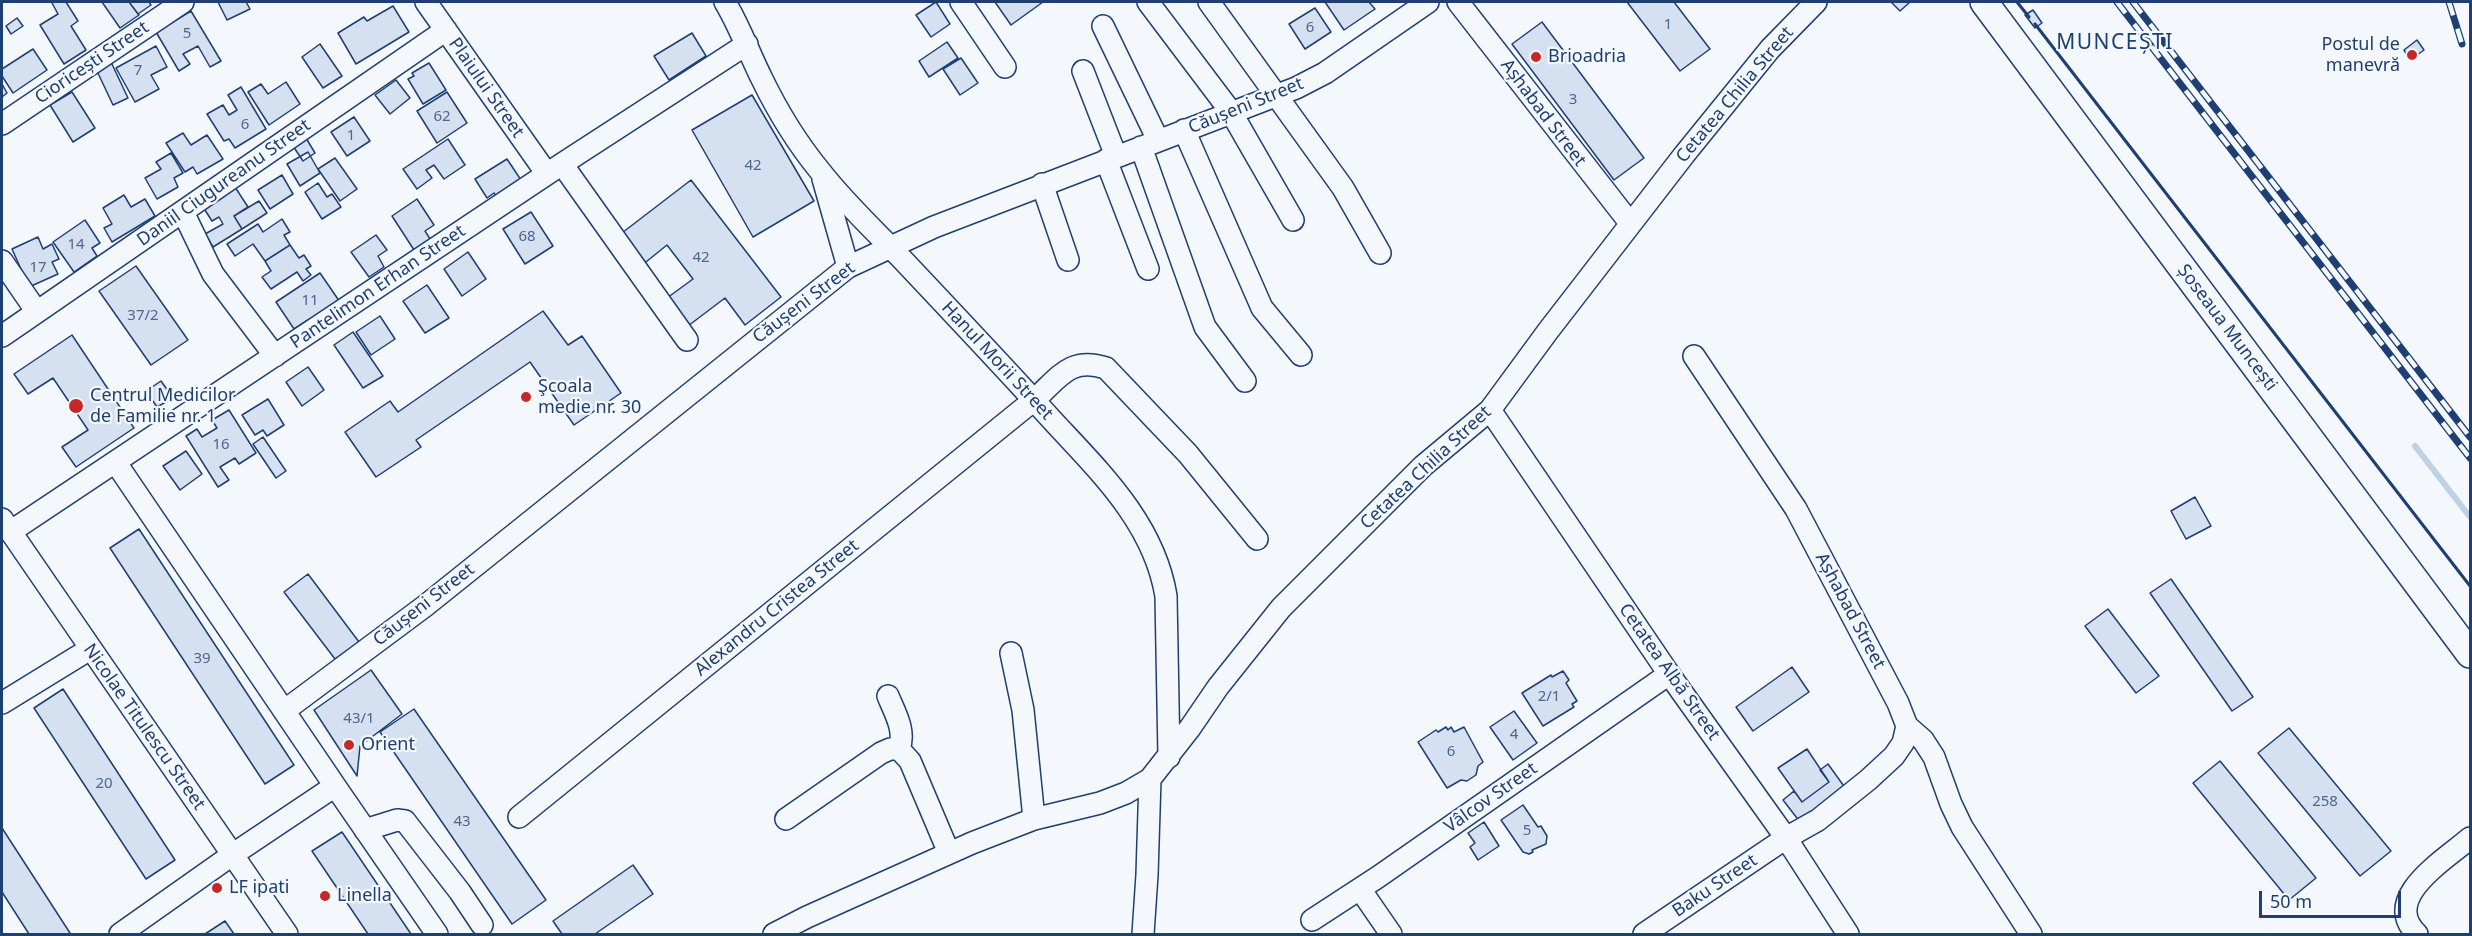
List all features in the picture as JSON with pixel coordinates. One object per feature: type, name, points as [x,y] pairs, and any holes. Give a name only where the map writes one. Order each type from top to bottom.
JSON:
[{"type":"main road","name":"Șoseaua Muncești","points":[[1984,2],[2470,654]]},
{"type":"street","name":"Cioricești Street","points":[[2,124],[183,2]]},
{"type":"street","name":"Plaiului Street","points":[[426,2],[687,340]]},
{"type":"street","name":"Hanul Morii Street","points":[[724,2],[747,44],[761,78],[797,141],[821,174],[1035,400],[1110,483],[1152,545],[1163,574],[1166,596],[1169,757]]},
{"type":"street","points":[[961,2],[1005,67]]},
{"type":"street","points":[[1148,2],[1231,112],[1293,220]]},
{"type":"street","points":[[1209,2],[1343,188],[1380,253]]},
{"type":"street","name":"Căușeni Street","points":[[284,711],[425,606],[848,267],[890,246],[1042,184],[1277,96],[1324,73],[1428,2]]},
{"type":"street","name":"Așhabad Street","points":[[1458,2],[1630,223]]},
{"type":"street","name":"Cetatea Chilia Street","points":[[1150,780],[1218,687],[1281,608],[1424,466],[1490,410],[1630,223],[1770,49],[1816,2]]},
{"type":"street","points":[[1103,26],[1150,144],[1205,327],[1245,381]]},
{"type":"street","name":"Daniil Ciugureanu Street","points":[[2,336],[446,30]]},
{"type":"street","name":"Pantelimon Erhan Street","points":[[6,526],[116,463],[554,169],[747,44]]},
{"type":"street","points":[[1083,71],[1148,269]]},
{"type":"street","points":[[1184,130],[1262,308],[1300,355]]},
{"type":"street","points":[[821,174],[848,267]]},
{"type":"street","points":[[1042,184],[1068,260]]},
{"type":"street","points":[[183,212],[213,274],[275,356]]},
{"type":"street","points":[[2,261],[37,312]]},
{"type":"street","name":"Așhabad Street","points":[[1694,356],[1796,509],[1898,703],[1907,726]]},
{"type":"street","name":"Alexandru Cristea Street","points":[[519,817],[1035,400],[1071,367],[1090,363],[1106,368],[1188,453],[1257,539]]},
{"type":"street","name":"Cetatea Albă Street","points":[[1490,410],[1669,674],[1786,838],[1848,934]]},
{"type":"street","points":[[116,463],[437,934]]},
{"type":"street","name":"Nicolae Titulescu Street","points":[[6,526],[287,934]]},
{"type":"street","points":[[2,703],[90,649]]},
{"type":"street","points":[[1011,653],[1023,710],[1034,819]]},
{"type":"street","name":"Vâlcov Street","points":[[1312,920],[1669,674]]},
{"type":"street","points":[[888,696],[901,728],[902,741],[898,749]]},
{"type":"street","points":[[1786,838],[1818,820],[1868,780],[1893,756],[1903,742],[1907,726],[1923,740],[1934,757],[1962,826],[2031,934]]},
{"type":"street","points":[[786,819],[882,753],[890,749],[898,749],[910,761],[949,853]]},
{"type":"street","points":[[774,934],[949,853],[1034,819],[1100,803],[1150,780]]},
{"type":"street","points":[[1138,934],[1150,780]]},
{"type":"street","points":[[131,931],[232,855],[334,786]]},
{"type":"street","points":[[365,830],[397,820],[405,821],[460,892],[482,925]]},
{"type":"street","name":"Baku Street","points":[[1644,934],[1786,838]]},
{"type":"street","points":[[2417,934],[2406,920],[2406,899],[2413,888],[2470,838]]},
{"type":"street","points":[[1360,889],[1391,934]]},
{"type":"building","points":[[66,2],[78,21],[71,26],[86,50],[64,64],[40,25],[58,14],[52,3]]},
{"type":"building","points":[[102,2],[129,2],[139,15],[120,28]]},
{"type":"building","points":[[129,2],[149,2],[151,5],[138,14]]},
{"type":"building","points":[[218,2],[246,2],[250,9],[227,20]]},
{"type":"building","points":[[936,2],[950,24],[931,37],[916,15]]},
{"type":"building","points":[[995,2],[1043,2],[1011,25]]},
{"type":"building","points":[[1325,2],[1369,2],[1375,9],[1344,30]]},
{"type":"building","points":[[1627,2],[1674,2],[1710,49],[1680,71]]},
{"type":"building","points":[[1891,2],[1910,2],[1900,11]]},
{"type":"building","points":[[393,6],[409,32],[356,64],[338,33],[364,17],[367,21]]},
{"type":"building","points":[[1315,8],[1331,32],[1305,49],[1289,24]]},
{"type":"building","points":[[2033,10],[2042,23],[2035,28],[2025,15]]},
{"type":"building","points":[[191,11],[221,61],[210,67],[198,46],[183,54],[190,64],[179,71],[156,32]]},
{"type":"building","points":[[17,18],[23,26],[11,34],[6,26]]},
{"type":"building","points":[[1542,22],[1644,158],[1614,180],[1512,44]]},
{"type":"building","points":[[692,33],[706,56],[669,80],[654,56]]},
{"type":"building","name":"Postul de manevră","points":[[2417,40],[2424,50],[2410,60],[2404,50]]},
{"type":"building","points":[[947,42],[958,58],[929,77],[919,61]]},
{"type":"building","points":[[320,44],[342,76],[323,88],[302,57]]},
{"type":"building","points":[[156,46],[167,67],[151,75],[159,89],[135,102],[116,68]]},
{"type":"building","points":[[33,49],[47,70],[13,93],[2,76],[2,69]]},
{"type":"building","points":[[961,58],[978,83],[960,95],[943,69]]},
{"type":"building","points":[[111,62],[128,98],[113,105],[96,69]]},
{"type":"building","points":[[429,63],[446,90],[423,104],[408,79],[414,76],[412,73]]},
{"type":"building","points":[[396,80],[410,98],[390,114],[375,95]]},
{"type":"building","points":[[286,82],[300,104],[269,125],[248,92],[261,84],[268,94]]},
{"type":"building","points":[[2,84],[7,93],[2,97]]},
{"type":"building","points":[[241,87],[266,129],[235,148],[229,139],[224,141],[207,114],[223,105],[229,115],[237,110],[228,95]]},
{"type":"building","points":[[72,92],[95,128],[73,142],[50,105]]},
{"type":"building","points":[[447,92],[467,123],[437,143],[417,111]]},
{"type":"building","points":[[752,95],[814,201],[753,237],[692,130]]},
{"type":"building","points":[[354,117],[370,141],[347,156],[331,132]]},
{"type":"building","points":[[183,133],[191,145],[207,135],[223,159],[197,174],[193,167],[185,172],[166,143]]},
{"type":"building","points":[[306,138],[315,153],[303,161],[293,146]]},
{"type":"building","points":[[448,139],[465,165],[444,179],[434,165],[426,170],[432,178],[417,189],[403,169]]},
{"type":"building","points":[[308,152],[320,173],[300,186],[287,164]]},
{"type":"building","points":[[171,153],[183,173],[174,178],[178,187],[157,199],[145,178],[161,169],[156,162]]},
{"type":"building","points":[[335,158],[357,189],[340,201],[318,169]]},
{"type":"building","points":[[507,159],[523,183],[498,198],[494,193],[487,198],[475,179]]},
{"type":"building","points":[[282,175],[293,194],[270,209],[258,190]]},
{"type":"building","points":[[691,180],[781,297],[745,325],[725,298],[688,326],[667,298],[693,279],[667,245],[641,266],[618,236]]},
{"type":"building","points":[[318,183],[327,197],[332,194],[341,207],[322,219],[305,192]]},
{"type":"building","points":[[235,187],[248,207],[234,216],[242,229],[213,247],[205,234],[223,224],[219,217],[212,221],[203,207]]},
{"type":"building","points":[[124,195],[131,207],[145,199],[155,216],[112,242],[104,228],[112,224],[103,208]]},
{"type":"building","points":[[417,199],[434,225],[425,231],[432,242],[416,253],[392,216]]},
{"type":"building","points":[[259,201],[267,213],[242,229],[234,216]]},
{"type":"building","points":[[531,212],[553,246],[525,264],[503,229]]},
{"type":"building","points":[[282,219],[290,232],[284,235],[290,245],[265,261],[253,244],[235,256],[227,244],[258,224],[263,232]]},
{"type":"building","points":[[85,220],[100,243],[92,248],[97,256],[74,272],[53,242]]},
{"type":"building","points":[[376,235],[387,250],[378,256],[384,267],[369,277],[351,252]]},
{"type":"building","points":[[38,237],[43,249],[52,244],[59,259],[52,262],[58,274],[29,287],[12,249]]},
{"type":"building","points":[[290,245],[299,258],[304,255],[311,266],[306,269],[311,275],[303,281],[297,272],[271,289],[262,277],[271,271],[265,261]]},
{"type":"building","points":[[468,252],[486,279],[462,296],[444,269]]},
{"type":"building","points":[[136,266],[188,340],[151,365],[99,291]]},
{"type":"building","points":[[320,273],[342,305],[312,325],[308,320],[294,329],[276,302]]},
{"type":"building","points":[[427,285],[449,318],[425,333],[403,301]]},
{"type":"building","points":[[543,311],[568,345],[582,336],[621,393],[574,425],[530,362],[416,440],[421,447],[376,477],[345,432],[390,401],[398,412]]},
{"type":"building","points":[[380,316],[395,339],[371,355],[356,332]]},
{"type":"building","points":[[353,332],[383,376],[363,388],[334,345]]},
{"type":"building","points":[[72,335],[134,428],[76,467],[62,447],[88,430],[53,378],[28,394],[14,374]]},
{"type":"building","points":[[308,367],[324,390],[302,406],[286,382]]},
{"type":"building","points":[[161,381],[173,398],[157,407],[146,391]]},
{"type":"building","points":[[268,399],[284,425],[267,436],[263,430],[255,435],[242,415]]},
{"type":"building","points":[[229,410],[256,453],[239,464],[235,458],[220,467],[229,480],[218,487],[186,436],[197,429],[202,437],[217,428],[212,420]]},
{"type":"building","points":[[263,437],[286,471],[276,478],[253,444]]},
{"type":"building","points":[[186,451],[202,474],[180,490],[163,466]]},
{"type":"building","points":[[2195,497],[2211,526],[2186,539],[2171,511]]},
{"type":"building","points":[[139,529],[294,765],[265,784],[110,548]]},
{"type":"building","points":[[308,574],[359,642],[335,659],[284,592]]},
{"type":"building","points":[[2171,579],[2253,697],[2232,711],[2150,593]]},
{"type":"building","points":[[2108,609],[2159,676],[2136,693],[2085,626]]},
{"type":"building","points":[[1792,667],[1809,692],[1753,731],[1736,707]]},
{"type":"building","points":[[371,670],[402,714],[360,746],[357,776],[314,710]]},
{"type":"building","points":[[1563,671],[1569,680],[1566,683],[1577,701],[1572,704],[1574,707],[1543,726],[1522,693],[1551,675],[1552,677]]},
{"type":"building","points":[[63,689],[175,860],[146,879],[34,708]]},
{"type":"building","points":[[414,709],[546,900],[512,924],[380,732]]},
{"type":"building","points":[[1514,711],[1537,743],[1513,760],[1490,727]]},
{"type":"building","points":[[1446,727],[1448,730],[1451,727],[1454,732],[1464,727],[1483,762],[1478,766],[1476,775],[1447,788],[1418,742],[1436,730],[1438,732]]},
{"type":"building","points":[[2289,728],[2391,851],[2360,876],[2258,753]]},
{"type":"building","points":[[1807,749],[1829,782],[1802,802],[1778,768]]},
{"type":"building","points":[[2220,761],[2316,878],[2289,900],[2193,783]]},
{"type":"building","points":[[1828,764],[1846,789],[1800,822],[1783,800],[1794,791],[1802,802],[1829,782],[1820,770]]},
{"type":"building","points":[[1523,805],[1547,836],[1546,844],[1532,850],[1533,852],[1529,854],[1523,852],[1501,820]]},
{"type":"building","points":[[1484,822],[1499,846],[1478,860],[1470,847],[1475,843],[1468,833]]},
{"type":"building","points":[[2,828],[70,933],[29,934],[2,892]]},
{"type":"building","points":[[342,832],[411,934],[368,934],[312,851]]},
{"type":"building","points":[[633,865],[653,894],[595,934],[562,934],[553,921]]},
{"type":"building","points":[[225,921],[234,934],[205,934]]},
{"type":"waterway","points":[[2415,446],[2470,517]]},
{"type":"railway","points":[[2117,2],[2470,458]]},
{"type":"railway","points":[[2133,2],[2470,437]]},
{"type":"railway","points":[[2449,2],[2462,44]]},
{"type":"wall","points":[[2017,2],[2029,17]]},
{"type":"wall","points":[[2035,24],[2470,586]]},
{"type":"place","name":"Postul de manevră","points":[[2412,55]]},
{"type":"place","name":"Brioadria","points":[[1536,57]]},
{"type":"place","name":"Şcoala medie nr. 30","points":[[526,397]]},
{"type":"place","name":"Centrul Medicilor de Familie nr. 1","points":[[76,406]]},
{"type":"place","name":"Orient","points":[[349,745]]},
{"type":"place","name":"LF ipati","points":[[217,888]]},
{"type":"place","name":"Linella","points":[[325,896]]},
{"type":"district","name":"MUNCEȘTI","points":[[2115,43]]}]
